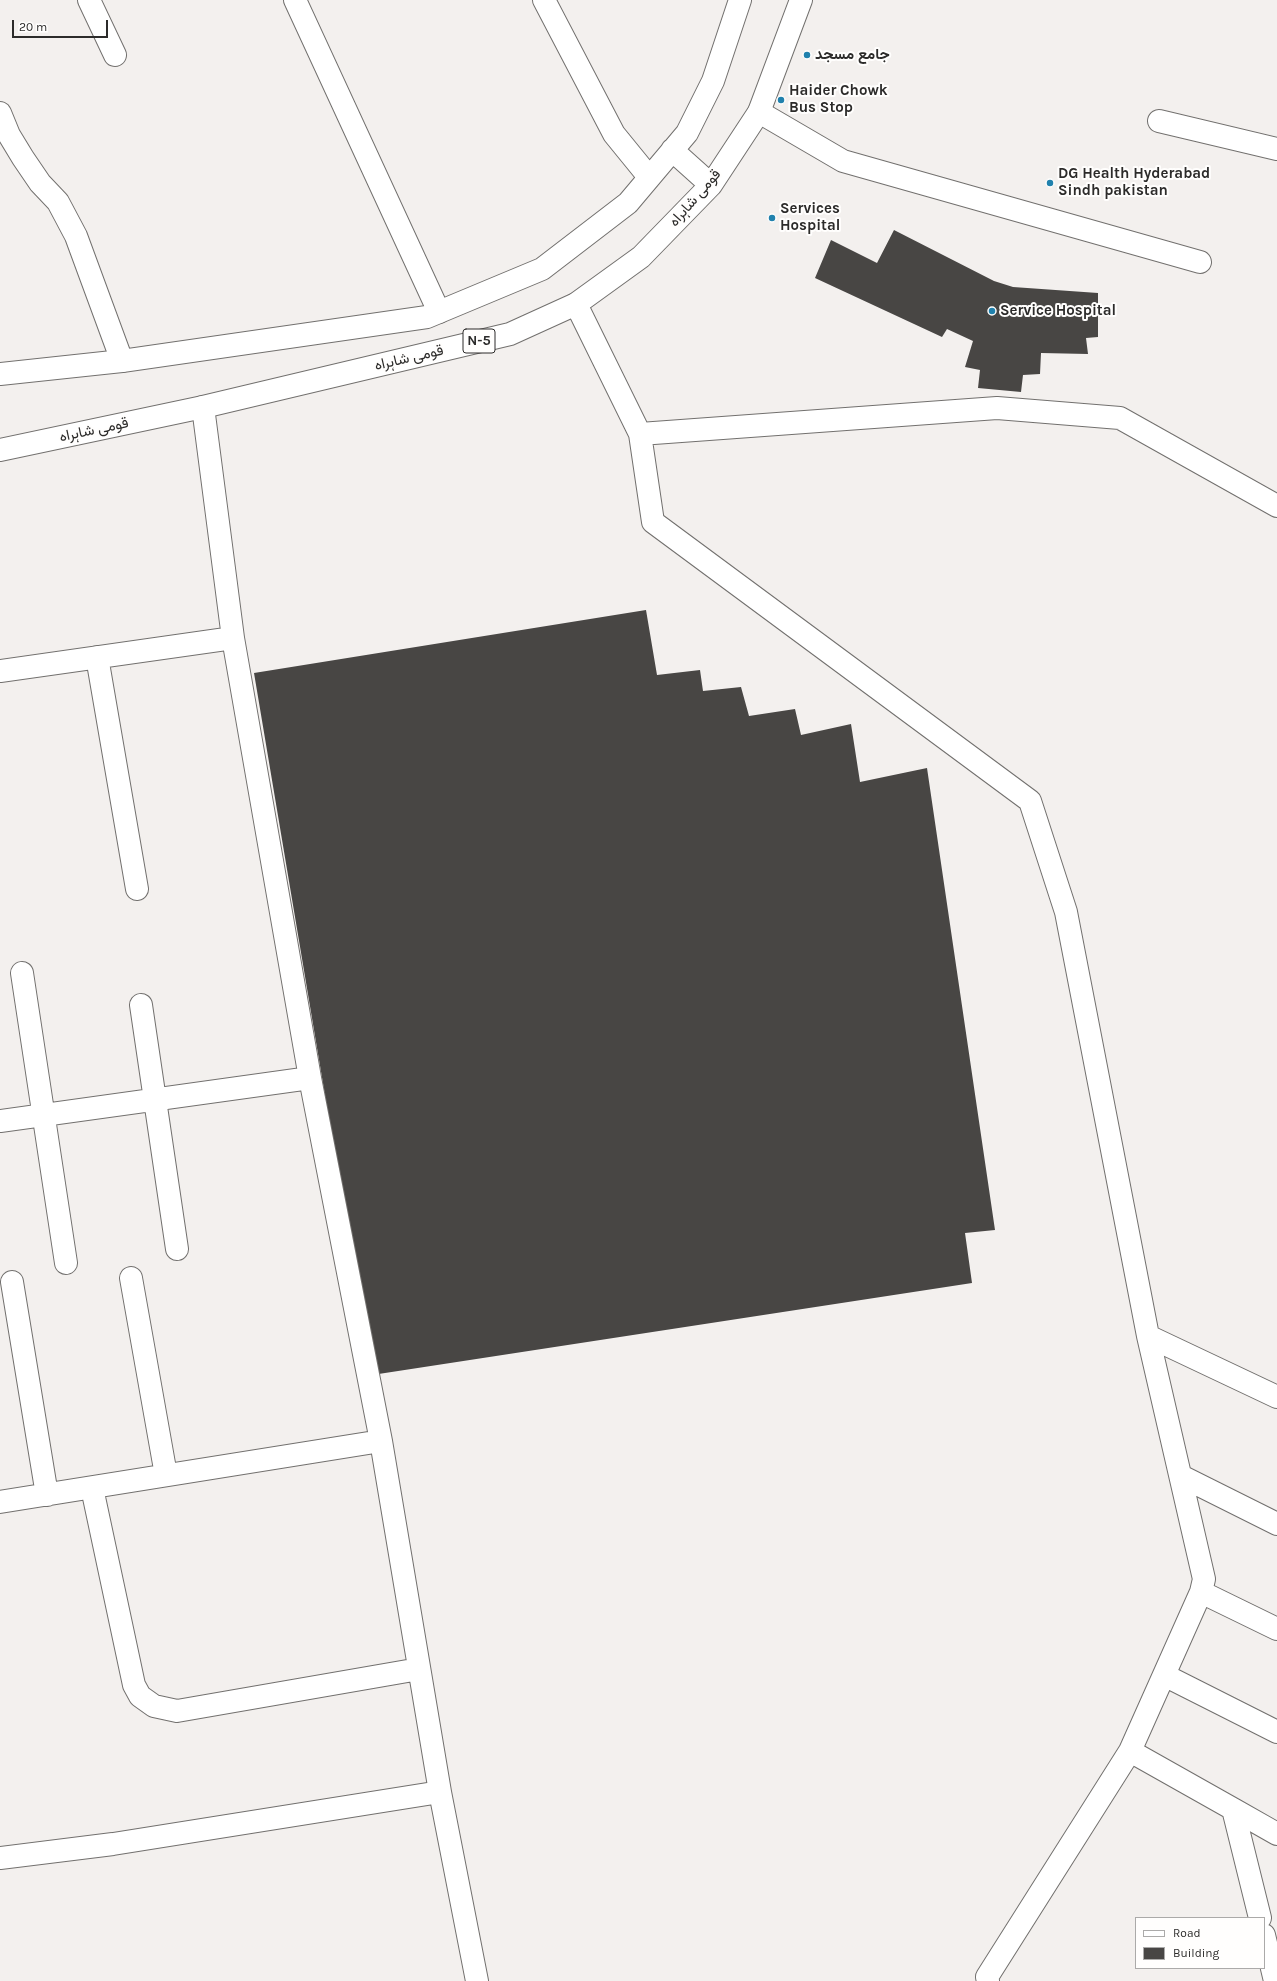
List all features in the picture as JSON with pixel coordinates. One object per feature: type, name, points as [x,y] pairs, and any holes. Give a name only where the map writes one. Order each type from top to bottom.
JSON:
[{"type":"main road","points":[[89,0],[115,55]]},
{"type":"main road","points":[[295,0],[439,312]]},
{"type":"main road","points":[[544,0],[614,134],[649,177]]},
{"type":"main road","points":[[0,374],[122,361],[427,317],[542,269],[628,203],[687,133],[713,81],[740,0]]},
{"type":"main road","name":"قومی شاہراہ","points":[[0,450],[203,407],[510,334],[576,304],[641,257],[711,185],[759,112],[801,0]]},
{"type":"main road","points":[[759,112],[843,161],[1200,262]]},
{"type":"main road","points":[[0,113],[9,135],[23,158],[40,183],[58,202],[76,236],[122,361]]},
{"type":"main road","points":[[1159,121],[1277,149]]},
{"type":"main road","points":[[672,150],[711,185]]},
{"type":"main road","points":[[576,304],[640,434],[653,522],[1030,801],[1066,912],[1148,1336],[1204,1579],[1201,1592],[1130,1751],[987,1977],[988,1981]]},
{"type":"main road","points":[[203,407],[233,638],[310,1078],[381,1441],[440,1792],[477,1981]]},
{"type":"main road","points":[[640,434],[997,408],[1120,418],[1277,506]]},
{"type":"main road","points":[[0,671],[233,638]]},
{"type":"main road","points":[[98,657],[137,889]]},
{"type":"main road","points":[[22,973],[66,1263]]},
{"type":"main road","points":[[141,1005],[177,1249]]},
{"type":"main road","points":[[0,1121],[310,1078]]},
{"type":"main road","points":[[131,1278],[166,1475]]},
{"type":"main road","points":[[12,1282],[47,1495]]},
{"type":"main road","points":[[1148,1336],[1277,1397]]},
{"type":"main road","points":[[0,1502],[381,1441]]},
{"type":"main road","points":[[1181,1476],[1277,1524]]},
{"type":"main road","points":[[92,1488],[134,1685],[140,1696],[154,1706],[165,1710],[176,1711],[419,1669]]},
{"type":"main road","points":[[1201,1592],[1277,1629]]},
{"type":"main road","points":[[1164,1676],[1277,1732]]},
{"type":"main road","points":[[1130,1751],[1277,1834]]},
{"type":"main road","points":[[0,1858],[112,1844],[440,1792]]},
{"type":"main road","points":[[1233,1809],[1260,1917]]},
{"type":"main road","points":[[1265,1939],[1275,1981]]},
{"type":"building","name":"Service Hospital","points":[[894,230],[994,281],[1013,287],[1098,293],[1098,337],[1086,338],[1088,354],[1041,353],[1040,374],[1023,375],[1021,392],[978,388],[980,370],[965,367],[973,341],[947,329],[942,337],[815,278],[831,240],[877,263]]},
{"type":"building","points":[[646,610],[657,675],[700,670],[703,691],[741,687],[749,716],[795,709],[801,735],[851,724],[860,782],[927,768],[995,1230],[965,1233],[972,1283],[372,1375],[254,673]]},
{"type":"place","name":"جامع مسجد","points":[[807,55]]},
{"type":"place","name":"Haider Chowk Bus Stop","points":[[781,100]]},
{"type":"place","name":"DG Health Hyderabad Sindh pakistan","points":[[1050,183]]},
{"type":"place","name":"Services Hospital","points":[[772,218]]},
{"type":"place","name":"Service Hospital","points":[[992,311]]}]
